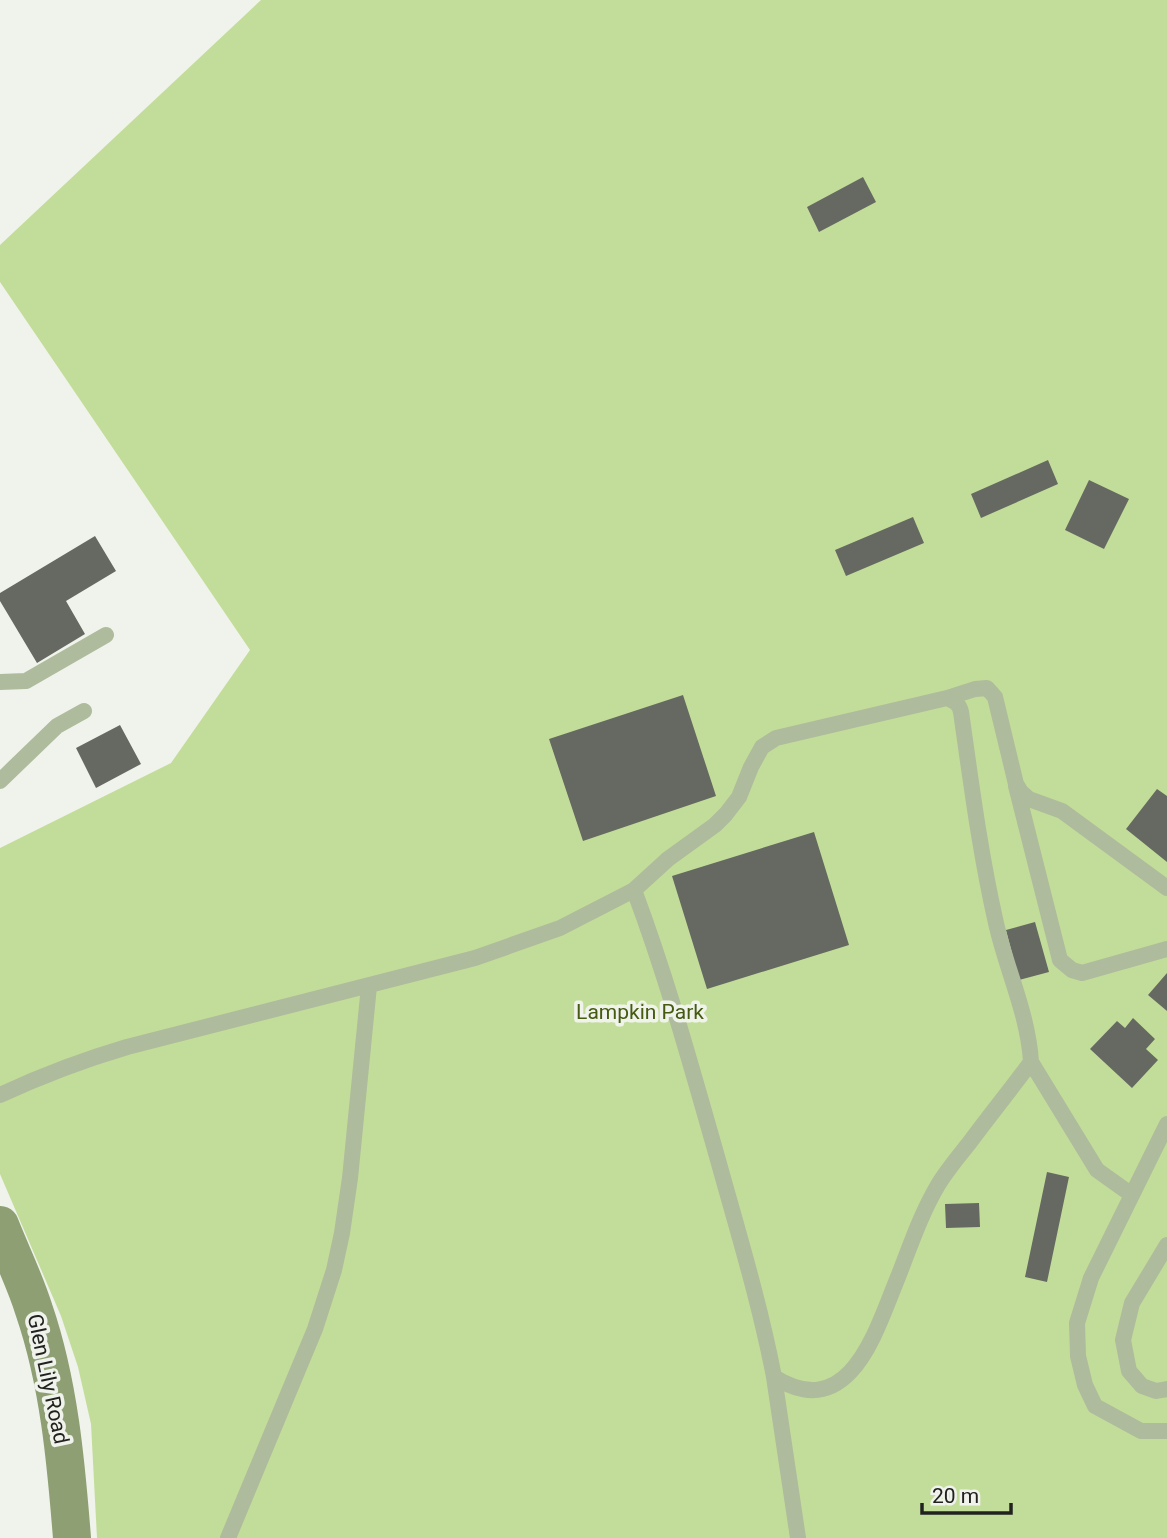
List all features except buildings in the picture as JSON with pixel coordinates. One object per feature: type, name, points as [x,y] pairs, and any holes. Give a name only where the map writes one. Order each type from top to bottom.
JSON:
[{"type":"street","name":"Glen Lily Road","points":[[0,1225],[34,1309],[47,1359],[58,1408],[72,1538]]},
{"type":"lane","points":[[0,682],[26,681],[106,635]]},
{"type":"lane","points":[[0,1095],[60,1069],[127,1047],[475,958],[560,928],[634,890],[668,859],[715,825],[739,797],[762,747],[776,738],[975,689],[987,688],[995,697],[1060,960],[1072,970],[1082,973],[1167,949]]},
{"type":"lane","points":[[947,698],[960,706],[988,888],[996,925],[1022,1009],[1031,1062],[1097,1170],[1132,1195]]},
{"type":"lane","points":[[0,780],[57,726],[84,711]]},
{"type":"lane","points":[[1016,784],[1029,799],[1062,811],[1167,888]]},
{"type":"lane","points":[[634,890],[655,946],[690,1060],[768,1344],[798,1538]]},
{"type":"lane","points":[[228,1538],[311,1339],[334,1270],[350,1178],[369,986]]},
{"type":"lane","points":[[774,1377],[803,1390],[816,1391],[836,1384],[856,1365],[866,1352],[926,1208],[940,1182],[1031,1062]]},
{"type":"lane","points":[[1167,1124],[1091,1278],[1077,1323],[1078,1356],[1095,1406],[1142,1431],[1167,1431]]},
{"type":"lane","points":[[1167,1245],[1132,1303],[1123,1340],[1129,1371],[1142,1386],[1156,1391],[1167,1388]]},
{"type":"green space","name":"Lampkin Park","points":[[261,0],[1167,0],[1167,1538],[97,1538],[91,1424],[78,1367],[61,1316],[0,1174],[0,848],[171,763],[250,650],[0,282],[0,245]]}]
